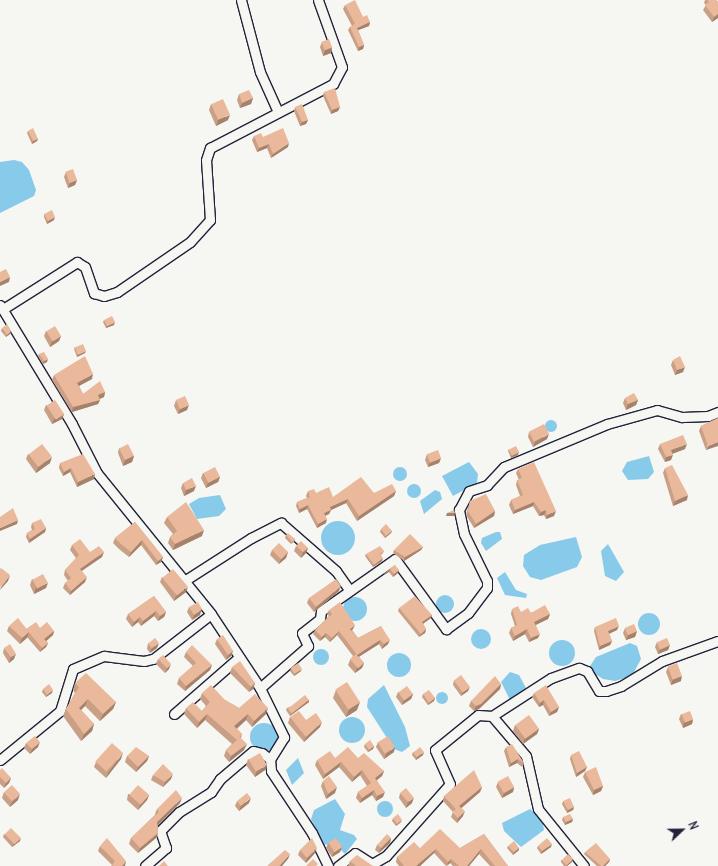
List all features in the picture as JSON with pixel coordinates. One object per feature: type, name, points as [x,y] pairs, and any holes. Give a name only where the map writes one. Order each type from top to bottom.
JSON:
[{"type":"street","points":[[241,0],[260,72],[278,112]]},
{"type":"street","points":[[318,0],[342,67],[333,84],[210,148],[206,160],[210,220],[190,242],[146,274],[104,296],[94,293],[85,267],[77,262],[1,307],[97,473],[211,614],[238,658],[260,688],[284,737],[270,759],[273,778],[312,833],[328,866]]},
{"type":"street","points":[[260,688],[308,646],[302,633],[320,619],[321,611],[396,559],[415,589],[448,628],[468,612],[488,588],[459,519],[459,510],[469,491],[487,484],[504,467],[607,424],[657,410],[682,417],[708,416],[718,412]]},
{"type":"street","points":[[184,581],[257,534],[281,523],[336,571],[350,591]]},
{"type":"street","points":[[0,760],[60,711],[72,669],[104,656],[144,661],[153,659],[211,614]]},
{"type":"street","points":[[338,866],[355,853],[372,864],[386,856],[450,784],[436,756],[438,746],[478,715],[492,716],[551,678],[579,668],[587,671],[599,691],[606,691],[621,686],[662,661],[718,641]]},
{"type":"street","points":[[174,714],[238,658]]},
{"type":"street","points":[[492,716],[526,756],[538,808],[584,866]]},
{"type":"street","points":[[145,866],[166,848],[160,831],[178,812],[211,792],[220,779],[253,752],[262,753],[270,759]]},
{"type":"water","points":[[14,160],[22,162],[29,170],[36,190],[34,196],[0,213],[0,162]]},
{"type":"water","points":[[553,420],[556,421],[556,431],[549,432],[546,431],[545,424],[546,421]]},
{"type":"water","points":[[649,456],[654,472],[648,479],[628,480],[622,471],[627,462]]},
{"type":"water","points":[[469,462],[478,474],[477,483],[453,496],[442,476]]},
{"type":"water","points":[[400,467],[405,469],[407,474],[405,479],[400,481],[395,479],[393,474],[395,469]]},
{"type":"water","points":[[411,484],[417,484],[421,488],[421,494],[417,498],[411,498],[407,494],[407,488]]},
{"type":"water","points":[[435,490],[440,492],[442,499],[424,514],[420,501]]},
{"type":"water","points":[[220,495],[226,509],[219,516],[197,519],[189,504],[199,498]]},
{"type":"water","points":[[335,521],[341,521],[350,526],[354,532],[354,544],[350,550],[341,555],[335,555],[326,550],[321,541],[321,535],[326,526]]},
{"type":"water","points":[[496,532],[500,532],[502,539],[486,551],[481,543],[482,538]]},
{"type":"water","points":[[576,537],[582,557],[577,567],[541,580],[530,577],[523,566],[524,555],[540,545]]},
{"type":"water","points":[[608,544],[624,572],[616,581],[605,576],[601,551]]},
{"type":"water","points":[[505,572],[516,590],[527,594],[526,598],[505,595],[497,578]]},
{"type":"water","points":[[445,595],[451,598],[454,604],[451,610],[445,613],[439,610],[436,604],[439,598]]},
{"type":"water","points":[[355,597],[363,601],[367,609],[363,617],[355,621],[347,617],[343,609],[347,601]]},
{"type":"water","points":[[649,613],[653,614],[659,620],[659,628],[653,634],[649,635],[645,634],[639,628],[638,624],[639,620],[645,614]]},
{"type":"water","points":[[481,629],[488,632],[491,639],[488,646],[481,649],[474,646],[471,639],[474,632]]},
{"type":"water","points":[[562,640],[571,644],[575,653],[571,662],[562,666],[553,662],[549,653],[553,644]]},
{"type":"water","points":[[630,643],[637,646],[641,659],[632,676],[615,681],[603,679],[592,672],[590,666],[596,657]]},
{"type":"water","points":[[318,649],[324,649],[329,654],[327,663],[324,665],[318,665],[313,660],[313,654]]},
{"type":"water","points":[[399,653],[408,656],[411,665],[408,674],[399,677],[390,674],[387,665],[390,656]]},
{"type":"water","points":[[510,672],[519,675],[526,688],[510,700],[501,682]]},
{"type":"water","points":[[384,685],[405,727],[410,746],[402,752],[394,749],[367,707],[368,699]]},
{"type":"water","points":[[440,692],[444,692],[448,698],[444,704],[440,704],[436,700],[436,696]]},
{"type":"water","points":[[352,717],[361,721],[365,730],[361,739],[352,743],[343,739],[339,730],[343,721]]},
{"type":"water","points":[[264,723],[274,727],[278,737],[274,747],[264,751],[254,747],[250,737],[254,727]]},
{"type":"water","points":[[298,758],[304,773],[292,785],[286,770]]},
{"type":"water","points":[[335,799],[345,814],[340,830],[354,835],[357,839],[345,854],[334,843],[324,845],[311,819],[314,810]]},
{"type":"water","points":[[385,801],[392,806],[393,809],[388,816],[385,817],[378,812],[377,809],[382,802]]},
{"type":"water","points":[[530,809],[542,818],[544,830],[521,847],[504,831],[502,823]]},
{"type":"building","points":[[355,0],[363,17],[367,15],[370,22],[357,28],[364,45],[359,47],[350,27],[355,24],[345,5]]},
{"type":"building","points":[[707,0],[716,0],[718,2],[718,14],[714,17],[705,5],[709,2]]},
{"type":"building","points":[[329,39],[332,47],[325,50],[322,42]]},
{"type":"building","points":[[335,88],[340,107],[332,110],[324,92]]},
{"type":"building","points":[[249,90],[253,98],[242,103],[239,94]]},
{"type":"building","points":[[223,99],[230,115],[218,120],[211,104]]},
{"type":"building","points":[[302,104],[308,120],[302,122],[295,107]]},
{"type":"building","points":[[33,128],[38,139],[33,141],[28,131]]},
{"type":"building","points":[[283,128],[289,143],[273,154],[269,144],[259,148],[254,136],[261,133],[263,137]]},
{"type":"building","points":[[73,169],[77,180],[70,183],[65,172]]},
{"type":"building","points":[[52,210],[55,217],[48,221],[44,214]]},
{"type":"building","points":[[6,269],[10,277],[0,282],[0,272]]},
{"type":"building","points":[[112,316],[115,322],[107,326],[104,320]]},
{"type":"building","points":[[7,324],[11,331],[7,335],[2,328]]},
{"type":"building","points":[[55,326],[61,336],[53,341],[46,331]]},
{"type":"building","points":[[83,344],[86,351],[78,355],[75,348]]},
{"type":"building","points":[[44,352],[48,359],[44,361],[39,354]]},
{"type":"building","points":[[85,356],[93,374],[77,383],[83,394],[100,381],[105,392],[98,395],[100,400],[73,407],[54,375]]},
{"type":"building","points":[[680,356],[685,367],[677,370],[673,360]]},
{"type":"building","points":[[634,393],[638,400],[628,404],[625,398]]},
{"type":"building","points":[[185,396],[189,405],[180,409],[176,400]]},
{"type":"building","points":[[55,400],[64,414],[56,420],[47,405]]},
{"type":"building","points":[[718,418],[718,442],[708,446],[701,426]]},
{"type":"building","points":[[544,424],[549,434],[534,442],[529,432]]},
{"type":"building","points":[[683,435],[687,444],[671,450],[673,455],[666,457],[660,444]]},
{"type":"building","points":[[42,444],[52,457],[38,467],[29,454]]},
{"type":"building","points":[[128,444],[134,456],[125,460],[119,449]]},
{"type":"building","points":[[516,446],[519,452],[512,456],[509,450]]},
{"type":"building","points":[[438,450],[441,458],[430,463],[427,454]]},
{"type":"building","points":[[83,454],[95,474],[78,482],[71,468],[64,472],[60,463]]},
{"type":"building","points":[[534,462],[556,511],[547,515],[546,510],[541,512],[534,502],[515,510],[511,500],[523,495],[517,480],[522,478],[518,469]]},
{"type":"building","points":[[672,465],[688,495],[675,501],[665,468]]},
{"type":"building","points":[[215,467],[220,477],[208,483],[203,473]]},
{"type":"building","points":[[361,477],[374,493],[392,484],[396,491],[359,516],[348,499],[330,507],[331,510],[324,513],[327,519],[318,524],[308,505],[300,509],[297,502],[310,497],[308,491],[314,489],[316,493],[329,487],[333,497]]},
{"type":"building","points":[[192,478],[196,486],[186,490],[183,483]]},
{"type":"building","points":[[486,494],[495,511],[476,524],[468,511],[470,501]]},
{"type":"building","points":[[186,502],[204,530],[175,544],[170,537],[177,531],[167,517]]},
{"type":"building","points":[[13,508],[18,520],[0,528],[0,517]]},
{"type":"building","points":[[454,510],[455,513],[447,513]]},
{"type":"building","points":[[41,519],[46,528],[30,539],[27,533],[35,529],[32,523]]},
{"type":"building","points":[[135,522],[163,557],[158,561],[142,540],[131,552],[115,538]]},
{"type":"building","points":[[386,524],[392,531],[386,536],[381,529]]},
{"type":"building","points":[[288,533],[295,539],[292,542],[286,535]]},
{"type":"building","points":[[410,534],[423,547],[405,557],[394,550]]},
{"type":"building","points":[[80,539],[90,552],[99,546],[104,552],[80,569],[87,577],[71,591],[65,583],[71,578],[65,570],[79,555],[72,545]]},
{"type":"building","points":[[301,541],[308,548],[303,552],[296,546]]},
{"type":"building","points":[[279,543],[288,552],[281,559],[272,550]]},
{"type":"building","points":[[380,546],[384,551],[380,554],[383,558],[374,565],[366,554]]},
{"type":"building","points":[[395,565],[399,570],[394,574],[390,569]]},
{"type":"building","points":[[1,568],[10,575],[1,587],[0,569]]},
{"type":"building","points":[[173,569],[188,587],[177,596],[162,578]]},
{"type":"building","points":[[43,574],[48,583],[37,589],[33,580]]},
{"type":"building","points":[[336,579],[341,586],[316,607],[309,598]]},
{"type":"building","points":[[154,596],[166,612],[160,616],[156,611],[143,621],[140,617],[134,622],[128,614]]},
{"type":"building","points":[[415,596],[432,615],[422,622],[426,629],[421,634],[399,608]]},
{"type":"building","points":[[198,602],[202,609],[194,615],[189,607]]},
{"type":"building","points":[[340,602],[355,625],[350,629],[358,638],[381,626],[390,640],[384,644],[380,640],[357,655],[339,631],[332,638],[326,633],[322,637],[315,630],[332,614],[329,610]]},
{"type":"building","points":[[545,605],[550,614],[534,622],[540,634],[531,638],[527,629],[515,636],[511,628],[517,625],[512,609],[518,606],[521,612],[528,608],[531,613]]},
{"type":"building","points":[[18,618],[29,632],[22,638],[9,626]]},
{"type":"building","points":[[616,618],[619,626],[608,631],[612,641],[600,646],[595,627]]},
{"type":"building","points":[[36,622],[40,628],[47,622],[54,631],[44,639],[48,643],[42,648],[26,629]]},
{"type":"building","points":[[634,624],[637,631],[628,635],[625,628]]},
{"type":"building","points":[[223,635],[233,651],[228,655],[217,639]]},
{"type":"building","points":[[155,638],[159,643],[152,648],[148,644]]},
{"type":"building","points":[[667,638],[670,645],[660,650],[657,642]]},
{"type":"building","points":[[10,644],[16,654],[11,657],[4,648]]},
{"type":"building","points":[[192,645],[212,665],[186,686],[179,678],[196,663],[186,652]]},
{"type":"building","points":[[356,654],[364,663],[358,668],[350,659]]},
{"type":"building","points":[[163,655],[171,664],[167,668],[158,659]]},
{"type":"building","points":[[240,661],[255,683],[251,687],[232,667]]},
{"type":"building","points":[[298,663],[302,669],[294,674],[291,668]]},
{"type":"building","points":[[677,663],[682,676],[673,680],[668,667]]},
{"type":"building","points":[[86,673],[116,702],[103,714],[88,699],[79,708],[94,724],[84,734],[66,709],[79,687],[75,683]]},
{"type":"building","points":[[461,675],[470,687],[463,692],[454,680]]},
{"type":"building","points":[[495,676],[501,684],[481,704],[476,706],[471,701]]},
{"type":"building","points":[[347,682],[360,702],[348,710],[335,690]]},
{"type":"building","points":[[49,684],[53,690],[47,695],[43,689]]},
{"type":"building","points":[[211,685],[225,700],[239,708],[255,694],[268,708],[254,721],[248,714],[234,726],[242,734],[237,740],[207,714],[199,722],[186,708],[193,702],[202,711],[210,702],[202,693]]},
{"type":"building","points":[[546,685],[559,707],[551,712],[544,700],[540,703],[534,693]]},
{"type":"building","points":[[407,686],[413,694],[404,701],[398,693]]},
{"type":"building","points":[[429,690],[435,698],[429,703],[423,694]]},
{"type":"building","points":[[305,695],[309,700],[292,714],[288,709]]},
{"type":"building","points":[[299,711],[306,720],[316,713],[322,722],[306,737],[290,717]]},
{"type":"building","points":[[690,711],[693,719],[685,723],[682,714]]},
{"type":"building","points":[[529,715],[539,729],[525,739],[515,725]]},
{"type":"building","points":[[35,736],[40,742],[32,749],[26,743]]},
{"type":"building","points":[[388,736],[395,747],[385,753],[378,742]]},
{"type":"building","points":[[240,737],[247,744],[231,756],[226,750]]},
{"type":"building","points":[[370,740],[374,746],[369,750],[365,744]]},
{"type":"building","points":[[112,743],[123,753],[106,772],[95,762]]},
{"type":"building","points":[[512,744],[524,763],[518,759],[511,763],[506,747]]},
{"type":"building","points":[[136,747],[149,756],[138,767],[127,756]]},
{"type":"building","points":[[348,747],[358,758],[364,753],[384,771],[375,778],[385,792],[377,796],[374,790],[362,798],[358,792],[371,783],[362,770],[354,777],[341,762],[325,774],[317,760],[330,751],[335,758]]},
{"type":"building","points":[[420,747],[424,752],[417,757],[413,753]]},
{"type":"building","points":[[579,751],[587,767],[577,773],[571,755]]},
{"type":"building","points":[[260,753],[267,765],[256,772],[249,760]]},
{"type":"building","points":[[163,764],[173,774],[165,782],[153,775]]},
{"type":"building","points":[[596,767],[603,786],[594,790],[585,772]]},
{"type":"building","points":[[2,768],[11,778],[6,783],[0,777],[0,770]]},
{"type":"building","points":[[474,770],[482,787],[459,806],[465,811],[458,818],[452,812],[456,809],[444,796]]},
{"type":"building","points":[[329,776],[337,787],[328,794],[323,781]]},
{"type":"building","points":[[508,776],[514,787],[504,793],[498,782]]},
{"type":"building","points":[[12,785],[20,794],[12,801],[4,792]]},
{"type":"building","points":[[138,785],[149,795],[140,805],[129,795]]},
{"type":"building","points":[[406,788],[414,798],[408,802],[400,793]]},
{"type":"building","points":[[176,790],[182,798],[157,822],[158,833],[140,848],[131,838],[159,812],[157,809]]},
{"type":"building","points":[[247,793],[251,798],[241,806],[237,801]]},
{"type":"building","points":[[570,798],[574,807],[568,810],[563,801]]},
{"type":"building","points":[[398,814],[402,820],[397,824],[393,818]]},
{"type":"building","points":[[570,814],[573,819],[566,822],[563,817]]},
{"type":"building","points":[[11,828],[21,838],[15,844],[5,834]]},
{"type":"building","points":[[440,829],[460,848],[484,834],[508,866],[495,866],[481,849],[467,866],[459,866],[451,859],[448,862],[436,849],[416,866],[404,866],[397,857],[414,842],[420,848]]},
{"type":"building","points":[[387,834],[391,838],[381,848],[377,845]]},
{"type":"building","points":[[107,838],[126,861],[122,866],[113,866],[112,865],[115,861],[100,846]]},
{"type":"building","points":[[312,838],[317,848],[307,858],[300,850]]},
{"type":"building","points":[[336,838],[342,847],[335,852],[329,843]]},
{"type":"building","points":[[547,838],[552,844],[542,851],[538,846]]},
{"type":"building","points":[[514,841],[519,848],[514,852],[508,846]]},
{"type":"building","points":[[596,843],[610,859],[603,866],[601,866],[585,852]]},
{"type":"building","points":[[285,850],[290,854],[279,866],[267,866]]},
{"type":"building","points":[[568,854],[573,859],[567,865],[562,860]]},
{"type":"building","points":[[357,855],[373,866],[356,866],[350,861]]},
{"type":"building","points":[[313,859],[318,864],[316,866],[306,866]]},
{"type":"building","points":[[164,861],[168,866],[159,866]]}]
